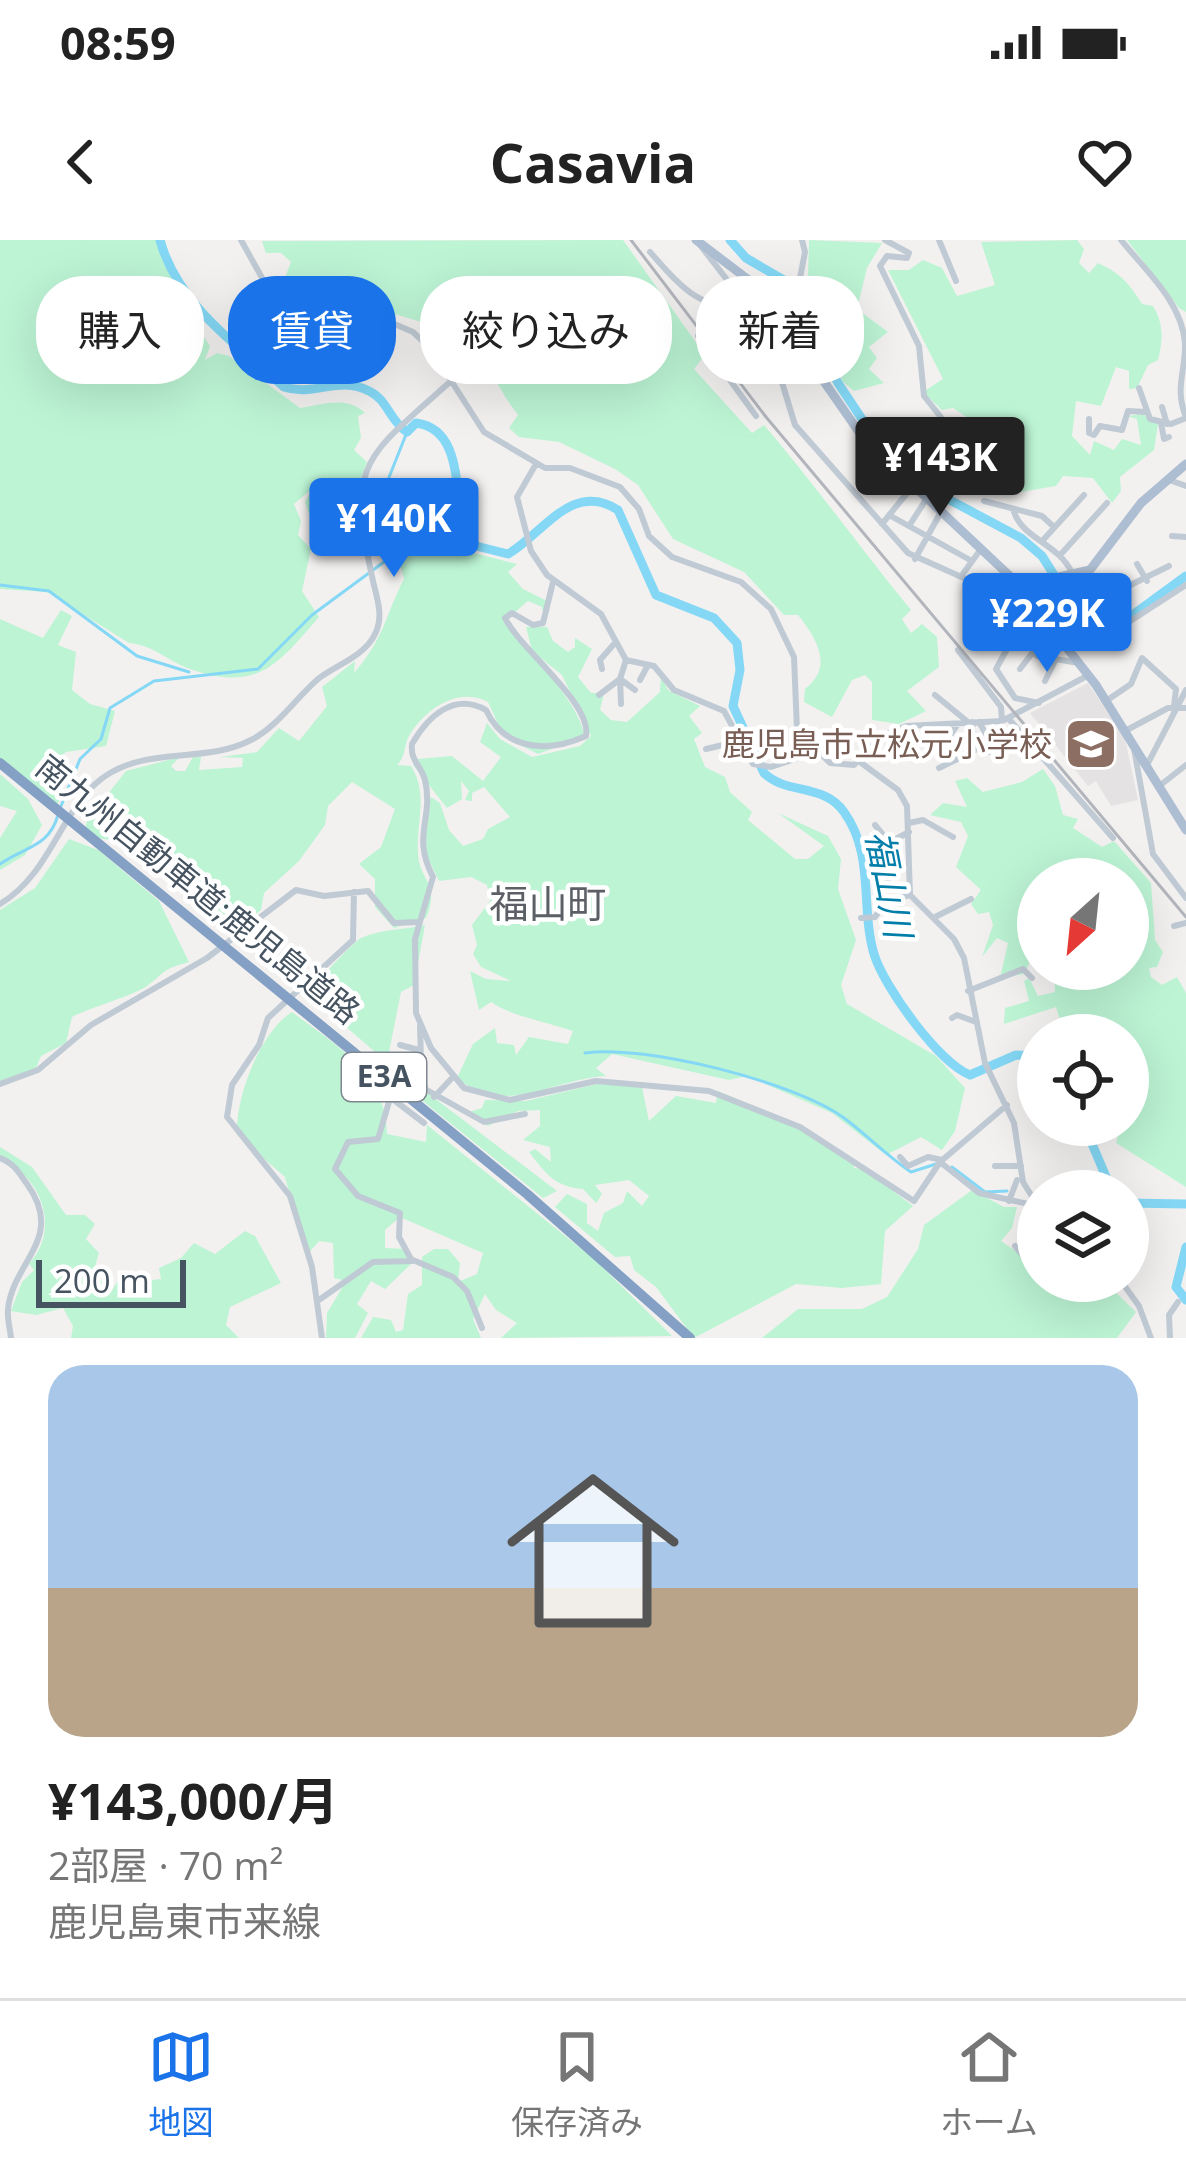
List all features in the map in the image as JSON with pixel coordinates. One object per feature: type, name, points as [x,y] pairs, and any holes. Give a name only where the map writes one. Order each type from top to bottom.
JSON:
[{"type":"highway","name":"南九州自動車道;鹿児島道路","points":[[0,763],[281,989],[690,1338]]},
{"type":"main road","points":[[698,241],[741,276]]},
{"type":"main road","points":[[824,384],[851,425],[918,481],[928,497],[1024,591],[1106,701],[1186,830]]},
{"type":"main road","points":[[1024,591],[1044,580],[1087,572],[1186,464]]},
{"type":"street","points":[[241,240],[261,276]]},
{"type":"street","points":[[800,276],[802,240]]},
{"type":"street","points":[[882,524],[918,481],[955,461],[944,421],[924,396],[919,346],[880,266],[887,256],[907,258],[909,253],[885,240]]},
{"type":"street","points":[[940,240],[956,281]]},
{"type":"street","points":[[1121,240],[1152,275],[1180,325],[1185,349],[1177,386],[1186,416],[1164,424]]},
{"type":"street","points":[[698,241],[724,276]]},
{"type":"street","points":[[650,252],[696,298]]},
{"type":"street","points":[[0,904],[31,881],[80,804],[107,774],[139,759],[250,741],[376,634],[380,609],[358,500],[375,452],[448,384]]},
{"type":"street","points":[[453,384],[484,432],[536,464],[570,468],[620,488],[663,550],[691,567],[732,578],[771,609],[796,666],[797,730],[816,752],[837,766],[860,762],[880,739],[906,726],[1005,719],[1088,675]]},
{"type":"street","points":[[735,384],[756,416]]},
{"type":"street","points":[[780,384],[795,425],[916,560],[962,575],[999,601],[1033,652],[1054,663],[1079,663]]},
{"type":"street","points":[[1139,388],[1146,412]]},
{"type":"street","points":[[1162,407],[1164,439],[1168,437]]},
{"type":"street","points":[[1089,419],[1089,434],[1100,425],[1122,430],[1130,410],[1146,412],[1164,424]]},
{"type":"street","points":[[536,464],[517,497],[530,546],[554,582],[601,614],[626,660],[648,664],[674,690],[724,711],[744,740],[753,764],[766,766],[816,752]]},
{"type":"street","points":[[1147,476],[1156,492]]},
{"type":"street","points":[[1172,481],[1186,485]]},
{"type":"street","points":[[1044,538],[1084,495]]},
{"type":"street","points":[[909,526],[928,497]]},
{"type":"street","points":[[984,501],[1042,516],[1054,527]]},
{"type":"street","points":[[1062,553],[1107,503]]},
{"type":"street","points":[[916,560],[942,510]]},
{"type":"street","points":[[1014,512],[1018,524],[1062,553],[1073,576]]},
{"type":"street","points":[[889,515],[970,560]]},
{"type":"street","points":[[1172,536],[1186,537]]},
{"type":"street","points":[[962,575],[984,548]]},
{"type":"street","points":[[1137,564],[1147,581]]},
{"type":"street","points":[[1094,603],[1147,581],[1169,566]]},
{"type":"street","points":[[1067,611],[1096,612],[1087,572]]},
{"type":"street","points":[[1090,585],[1107,576]]},
{"type":"street","points":[[554,582],[543,623],[533,625],[512,613],[505,618],[562,681],[587,734],[541,750],[496,730],[486,710],[464,701],[445,707],[417,734],[411,754],[426,783],[420,850],[433,877],[430,904],[419,922],[415,1008],[453,1077],[464,1088],[496,1100],[596,1081],[709,1091],[800,1127],[914,1202],[941,1161],[1007,1105]]},
{"type":"street","points":[[1062,642],[1118,629],[1186,585]]},
{"type":"street","points":[[999,601],[1024,591]]},
{"type":"street","points":[[1024,591],[996,669],[1015,698],[1039,704]]},
{"type":"street","points":[[1113,620],[1128,608],[1124,592]]},
{"type":"street","points":[[602,669],[600,660],[614,644]]},
{"type":"street","points":[[958,650],[1005,719],[1113,838]]},
{"type":"street","points":[[1020,669],[1033,652]]},
{"type":"street","points":[[1106,701],[1131,684],[1142,658],[1176,688],[1179,707]]},
{"type":"street","points":[[621,704],[620,680],[626,660]]},
{"type":"street","points":[[1045,681],[1054,663]]},
{"type":"street","points":[[640,680],[648,664]]},
{"type":"street","points":[[620,680],[635,690]]},
{"type":"street","points":[[599,694],[620,680]]},
{"type":"street","points":[[1134,774],[1146,766],[1186,690]]},
{"type":"street","points":[[934,695],[973,722],[994,753],[976,732]]},
{"type":"street","points":[[1125,731],[1179,707]]},
{"type":"street","points":[[939,768],[974,751],[973,722]]},
{"type":"street","points":[[943,745],[958,724]]},
{"type":"street","points":[[706,749],[744,740]]},
{"type":"street","points":[[1132,743],[1134,774],[1156,862],[1186,898]]},
{"type":"street","points":[[860,762],[898,790],[909,827],[910,895],[964,958],[986,1063],[1007,1105],[1022,1170]]},
{"type":"street","points":[[1158,787],[1186,765]]},
{"type":"street","points":[[888,881],[879,848],[909,827],[923,820],[953,837]]},
{"type":"street","points":[[875,825],[888,842]]},
{"type":"street","points":[[0,1084],[38,1070],[91,1025],[207,958],[296,890],[324,896],[368,891],[398,925],[419,922]]},
{"type":"street","points":[[322,1338],[319,1300],[290,1196],[227,1117],[232,1085],[274,1012],[353,940],[354,892]]},
{"type":"street","points":[[861,918],[875,917],[885,903],[910,895]]},
{"type":"street","points":[[933,918],[970,899]]},
{"type":"street","points":[[890,937],[906,936],[897,901]]},
{"type":"street","points":[[1174,926],[1186,923]]},
{"type":"street","points":[[968,991],[1017,970]]},
{"type":"street","points":[[952,1018],[957,1015],[976,1022]]},
{"type":"street","points":[[421,1026],[422,1082],[434,1097],[484,1122],[525,1114]]},
{"type":"street","points":[[400,1045],[419,1050]]},
{"type":"street","points":[[385,1058],[410,1072]]},
{"type":"street","points":[[399,1085],[421,1060]]},
{"type":"street","points":[[434,1097],[453,1077]]},
{"type":"street","points":[[424,1123],[390,1096],[378,1138],[348,1142],[335,1169],[358,1196],[400,1213],[399,1237],[412,1259],[467,1291],[482,1328]]},
{"type":"street","points":[[900,1157],[908,1166],[928,1157],[941,1161],[980,1193],[1017,1203]]},
{"type":"street","points":[[0,1158],[17,1169],[39,1210],[36,1254],[18,1277],[4,1308],[11,1338]]},
{"type":"street","points":[[995,1166],[1021,1166]]},
{"type":"street","points":[[1010,1202],[1017,1180]]},
{"type":"street","points":[[319,1300],[373,1262],[412,1259]]},
{"type":"street","points":[[1136,1302],[1151,1338]]},
{"type":"street","points":[[1169,1338],[1169,1315],[1178,1302]]},
{"type":"shaded area","name":"鹿児島市立松元小学校","points":[[1088,683],[1125,739],[1138,800],[1111,806],[1096,781],[1088,786],[1030,713]]},
{"type":"green space","points":[[0,240],[165,240],[175,276],[36,276],[36,384],[204,384],[204,337],[210,346],[205,360],[217,353],[228,356],[228,384],[267,384],[300,408],[342,403],[365,413],[358,416],[361,438],[354,450],[367,462],[353,499],[348,499],[354,484],[341,478],[320,488],[322,502],[309,514],[305,502],[312,489],[294,504],[301,521],[298,535],[311,549],[302,591],[319,617],[265,670],[233,678],[190,669],[129,643],[47,592],[0,589]]},
{"type":"green space","points":[[623,240],[649,276],[420,276],[420,322],[396,316],[396,276],[286,276],[291,262],[281,253],[266,253],[262,241]]},
{"type":"green space","points":[[809,240],[882,243],[864,280],[864,276],[808,276]]},
{"type":"green space","points":[[1077,240],[1084,249],[1079,263],[1089,273],[1098,263],[1106,267],[1124,280],[1142,304],[1153,306],[1162,339],[1158,360],[1148,365],[1137,388],[1129,389],[1129,371],[1116,367],[1101,406],[1076,401],[1072,436],[1090,455],[1094,441],[1114,450],[1122,439],[1141,445],[1137,419],[1127,416],[1143,414],[1158,424],[1154,450],[1120,477],[1121,491],[1112,503],[1093,478],[1063,476],[1056,486],[1015,493],[977,489],[970,468],[968,418],[953,408],[942,410],[923,392],[943,379],[888,270],[909,270],[923,260],[942,268],[957,296],[995,285],[981,242]]},
{"type":"green space","points":[[1127,240],[1186,240],[1186,312],[1179,308]]},
{"type":"green space","points":[[672,309],[696,342],[696,384],[708,384],[752,433],[764,425],[911,610],[902,619],[911,633],[922,624],[937,637],[939,667],[907,691],[926,711],[899,724],[872,720],[872,682],[865,675],[852,680],[832,717],[804,702],[805,689],[821,662],[816,643],[798,615],[784,615],[744,572],[673,539],[638,485],[615,469],[559,442],[519,437],[509,428],[518,415],[498,384],[672,384]]},
{"type":"green space","points":[[864,314],[888,332],[869,347],[877,358],[869,369],[884,383],[854,391],[846,384],[864,384]]},
{"type":"green space","points":[[415,538],[517,564],[508,572],[523,589],[549,602],[545,624],[542,607],[528,601],[506,620],[564,694],[584,737],[538,754],[504,737],[488,702],[466,697],[445,702],[419,722],[397,765],[411,766],[419,787],[418,853],[431,897],[426,918],[394,928],[375,907],[375,879],[359,864],[381,847],[395,809],[352,782],[328,806],[325,825],[299,861],[264,893],[261,910],[231,932],[169,882],[165,848],[97,838],[85,829],[90,808],[100,804],[126,771],[180,757],[171,766],[176,771],[185,771],[193,757],[201,757],[199,770],[242,767],[243,758],[220,757],[257,752],[279,728],[299,741],[327,706],[322,687],[355,661],[354,673],[372,649],[404,579],[399,560]]},
{"type":"green space","points":[[61,610],[72,616],[58,645],[76,652],[72,690],[90,704],[115,711],[106,746],[66,752],[38,773],[60,795],[57,809],[0,759],[0,619],[43,638]]},
{"type":"green space","points":[[526,627],[547,627],[553,641],[568,652],[575,647],[575,638],[592,649],[578,677],[591,693],[604,693],[600,710],[611,720],[627,722],[660,692],[661,676],[668,690],[700,706],[689,716],[702,733],[694,739],[705,767],[725,777],[730,792],[752,812],[748,820],[795,859],[808,859],[824,846],[778,813],[828,836],[841,859],[838,889],[856,940],[841,985],[847,1004],[936,1056],[965,1088],[955,1131],[942,1150],[921,1137],[886,1155],[832,1113],[747,1076],[729,1080],[612,1054],[596,1068],[606,1076],[511,1096],[475,1090],[457,1078],[473,1044],[495,1028],[497,1043],[514,1045],[516,1055],[529,1037],[568,1044],[573,1031],[491,1002],[479,1010],[470,971],[486,979],[511,981],[481,967],[473,954],[477,945],[472,925],[490,901],[487,885],[471,877],[439,881],[424,850],[429,803],[431,797],[440,803],[449,830],[463,846],[483,839],[488,829],[510,817],[484,787],[472,793],[472,801],[465,800],[469,791],[461,781],[462,799],[447,808],[413,765],[417,759],[452,756],[483,781],[501,757],[480,742],[487,723],[500,739],[532,757],[580,746],[591,736],[562,675],[532,651]]},
{"type":"green space","points":[[1043,769],[1055,786],[1063,815],[1078,819],[1073,828],[1102,847],[1114,841],[1129,858],[1017,858],[1017,975],[1000,978],[1008,943],[997,938],[982,957],[993,925],[989,912],[978,914],[971,904],[981,890],[956,867],[968,836],[961,822],[930,815],[943,803],[967,807],[955,781],[967,778],[983,792],[1022,782]]},
{"type":"green space","points":[[0,774],[28,799],[42,825],[25,855],[0,870],[0,838],[17,811],[0,806]]},
{"type":"green space","points":[[69,839],[98,850],[159,901],[189,962],[168,969],[141,990],[72,1017],[66,1043],[41,1056],[36,1068],[0,1085],[0,910],[35,888]]},
{"type":"green space","points":[[1149,881],[1155,940],[1163,952],[1157,967],[1149,968]]},
{"type":"green space","points":[[425,925],[414,985],[401,992],[389,1052],[382,1058],[307,993],[361,938]]},
{"type":"green space","points":[[1149,968],[1151,977],[1162,985],[1177,977],[1186,993],[1186,1187],[1121,1146],[1149,1146],[1149,1014],[1058,1014],[1056,1007],[1017,1014],[1017,1020],[1004,1024],[1005,1008],[1029,1001],[1026,990],[1035,990],[1038,996],[1149,990]]},
{"type":"green space","points":[[292,1012],[342,1050],[369,1078],[385,1113],[387,1134],[426,1142],[427,1125],[595,1260],[672,1336],[501,1338],[517,1323],[496,1310],[485,1294],[473,1319],[481,1338],[361,1338],[373,1317],[391,1320],[396,1332],[403,1330],[408,1294],[422,1285],[422,1257],[434,1249],[448,1249],[460,1263],[458,1282],[477,1274],[483,1253],[400,1217],[385,1230],[385,1248],[405,1249],[411,1264],[385,1289],[371,1281],[357,1304],[368,1313],[355,1338],[326,1338],[327,1313],[346,1281],[334,1278],[333,1243],[319,1241],[306,1256],[285,1177],[237,1135],[240,1102],[252,1066],[270,1034]]},
{"type":"green space","points":[[377,1064],[400,1072],[557,1191],[543,1198]]},
{"type":"green space","points":[[597,1084],[642,1087],[649,1121],[676,1096],[716,1103],[718,1091],[803,1126],[854,1159],[854,1168],[864,1169],[913,1206],[885,1231],[881,1284],[842,1288],[796,1284],[694,1338],[656,1287],[634,1270],[630,1256],[615,1257],[555,1207],[567,1194],[587,1204],[587,1223],[598,1231],[604,1213],[623,1203],[627,1191],[642,1206],[649,1196],[629,1180],[595,1185],[602,1194],[596,1203],[583,1189],[552,1178],[529,1152],[535,1149],[551,1162],[550,1147],[523,1140],[540,1126],[540,1110],[518,1111],[488,1126],[466,1113],[482,1108],[485,1100],[526,1101]]},
{"type":"green space","points":[[0,1147],[32,1167],[66,1215],[85,1215],[95,1224],[86,1239],[99,1253],[93,1273],[112,1290],[120,1278],[127,1283],[161,1279],[159,1268],[181,1258],[194,1243],[215,1254],[245,1231],[255,1236],[281,1283],[230,1307],[226,1325],[239,1338],[71,1338],[73,1326],[63,1308],[36,1315],[11,1311],[22,1282],[34,1270],[29,1264],[39,1250],[45,1220],[36,1191],[0,1158]]},
{"type":"green space","points":[[972,1190],[1004,1207],[1017,1207],[1012,1228],[1001,1241],[1017,1252],[1017,1302],[1126,1302],[1136,1312],[1117,1338],[762,1338],[798,1309],[862,1309],[887,1297],[918,1249],[924,1225]]},
{"type":"waterway","name":"福山川","points":[[160,240],[168,263],[194,303],[284,387],[358,387],[380,400],[407,432],[416,423],[433,429],[451,455],[468,544],[508,554],[572,505],[602,502],[618,510],[656,595],[714,618],[737,643],[740,670],[733,706],[764,773],[836,803],[854,828],[874,954],[914,1022],[943,1056],[970,1075],[1017,1055]]},
{"type":"waterway","points":[[730,240],[746,258],[787,282],[838,383],[874,437],[948,499],[1021,538],[1042,556],[1054,575],[1055,613],[1065,626],[1119,625],[1186,576]]},
{"type":"waterway","points":[[61,806],[80,759],[101,739],[110,708],[154,681],[258,669],[312,615],[392,556],[376,510],[407,432]]},
{"type":"waterway","points":[[0,585],[49,591],[137,656],[189,672]]},
{"type":"waterway","points":[[0,864],[43,840],[58,815]]},
{"type":"waterway","points":[[585,1053],[643,1054],[756,1079],[844,1118],[911,1172],[936,1164]]},
{"type":"waterway","name":"福山川","points":[[1093,1146],[1103,1170]]},
{"type":"waterway","points":[[952,1167],[985,1192],[1007,1191]]},
{"type":"waterway","name":"福山川","points":[[1149,1203],[1186,1204]]},
{"type":"waterway","name":"福山川","points":[[1186,1247],[1176,1287],[1186,1300]]},
{"type":"railway","points":[[631,240],[766,417],[1186,917]]},
{"type":"place","name":"鹿児島市立松元小学校","points":[[1091,744]]},
{"type":"district","name":"福山町","points":[[548,904]]}]
